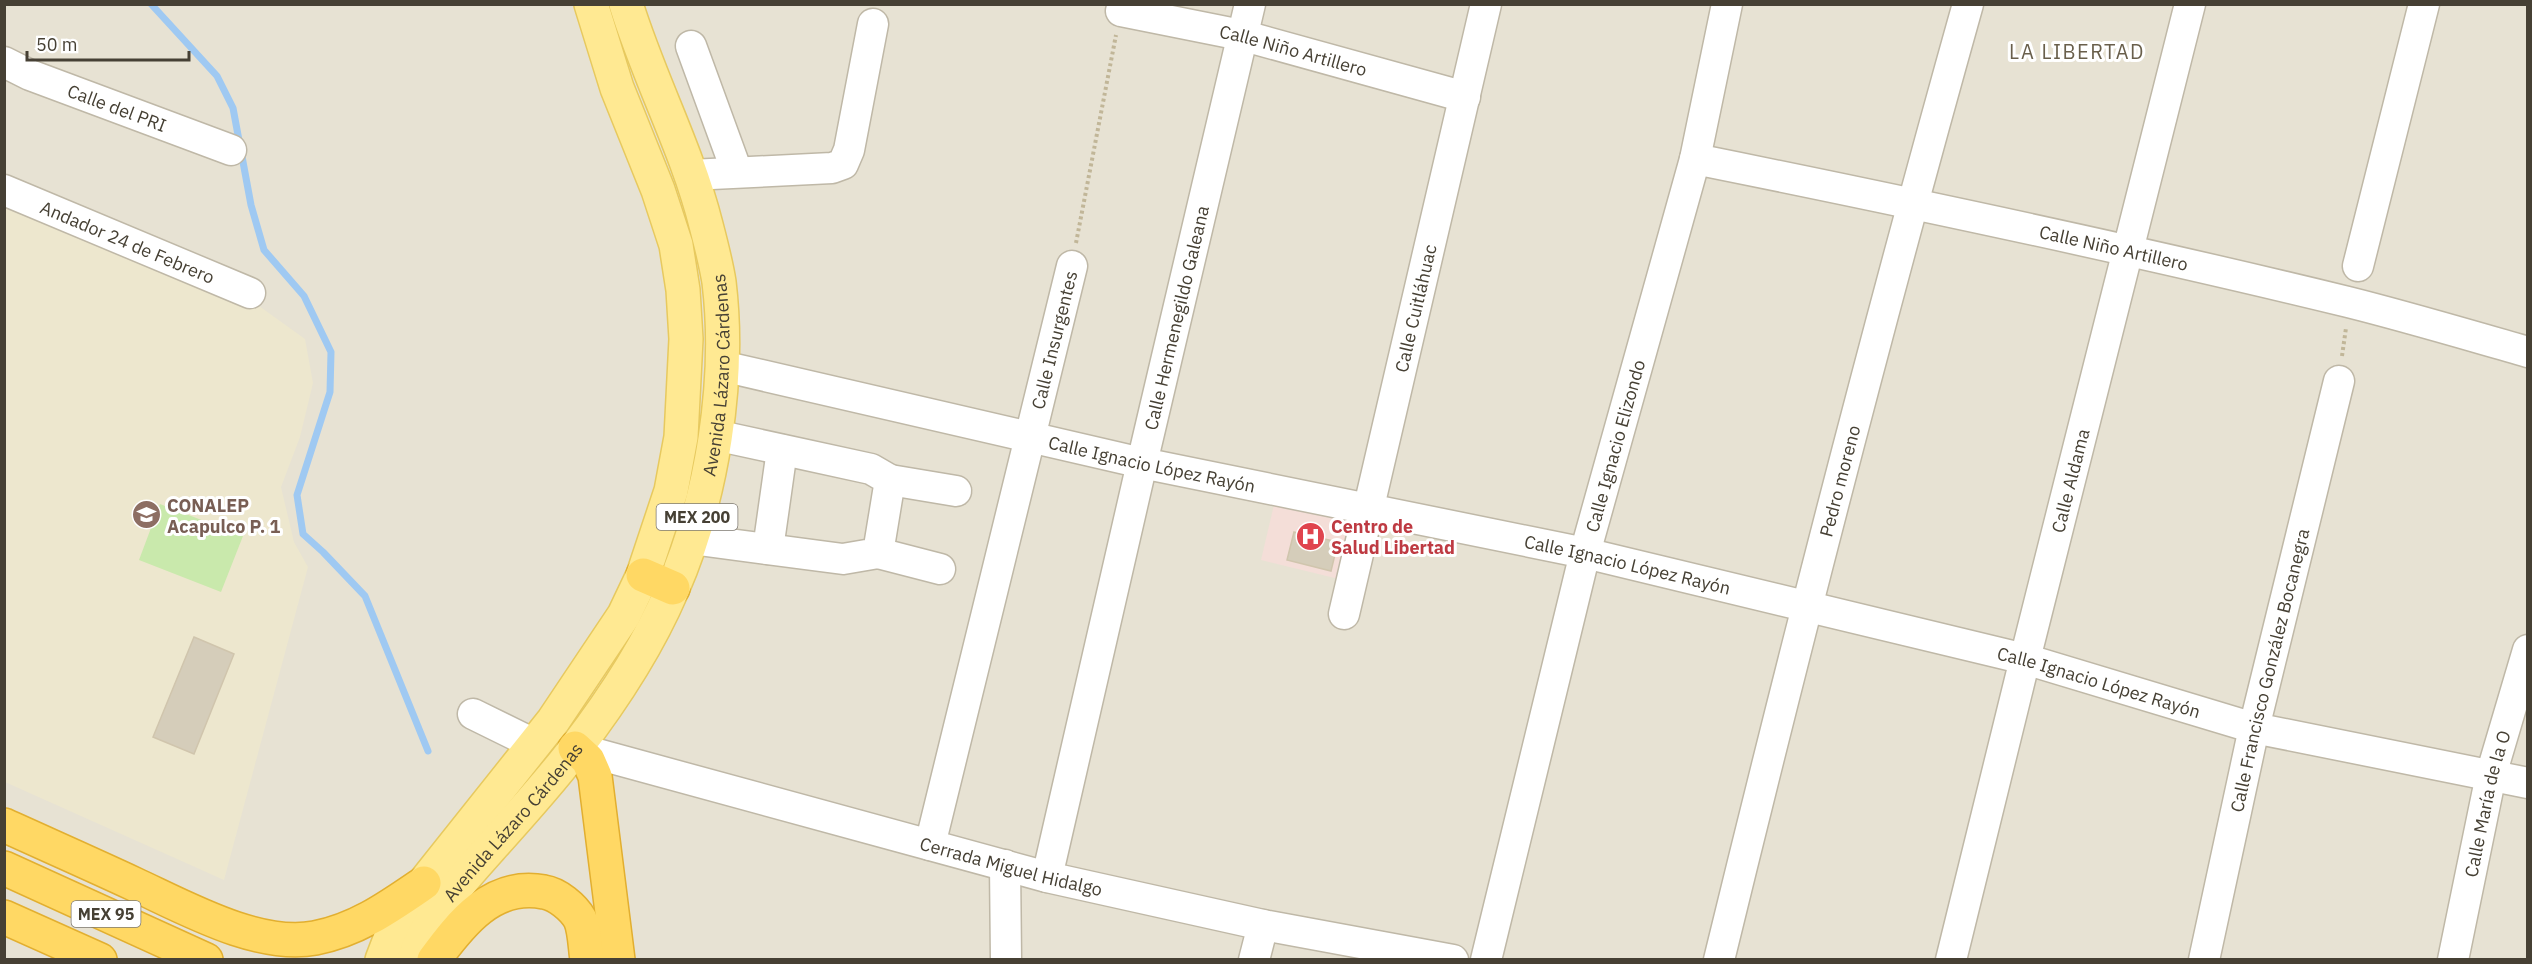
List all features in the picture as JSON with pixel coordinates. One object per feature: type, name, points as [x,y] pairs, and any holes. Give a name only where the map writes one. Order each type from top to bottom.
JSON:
[{"type":"highway","points":[[643,575],[673,588]]},
{"type":"highway","points":[[575,748],[588,760],[595,776],[618,960]]},
{"type":"highway","points":[[4,825],[234,929],[278,938],[313,939],[350,929],[383,911],[424,883]]},
{"type":"highway","name":"MEX 95","points":[[4,868],[206,957]]},
{"type":"highway","points":[[434,960],[452,936],[476,911],[502,895],[527,889],[551,893],[573,909],[581,921],[587,960]]},
{"type":"highway","name":"MEX 95","points":[[4,917],[100,960]]},
{"type":"main road","name":"Avenida Lázaro Cárdenas","points":[[382,960],[390,939],[424,883],[534,744],[591,667],[624,615],[643,575],[671,491],[681,437],[686,339],[683,290],[676,245],[658,190],[617,88],[591,4]]},
{"type":"main road","name":"Avenida Lázaro Cárdenas","points":[[414,960],[419,945],[450,893],[575,748],[625,675],[673,588],[691,539],[715,435],[722,366],[719,281],[691,175],[639,45],[626,4]]},
{"type":"street","name":"Calle Hermenegildo Galeana","points":[[1047,876],[1250,4]]},
{"type":"street","name":"Calle Cuitláhuac","points":[[1344,614],[1486,4]]},
{"type":"street","name":"Calle Ignacio Elizondo","points":[[1486,960],[1586,553],[1695,159],[1727,4]]},
{"type":"street","name":"Pedro moreno","points":[[1719,960],[1806,605],[1912,203],[1968,4]]},
{"type":"street","name":"Calle Aldama","points":[[1952,960],[2025,659],[2190,4]]},
{"type":"street","points":[[2358,266],[2424,4]]},
{"type":"street","name":"Calle Niño Artillero","points":[[1122,8],[1241,35],[1465,97]]},
{"type":"street","points":[[691,175],[832,168],[843,164],[849,150],[873,24]]},
{"type":"street","points":[[691,46],[737,172]]},
{"type":"street","name":"Calle del PRI","points":[[4,62],[30,75],[231,150]]},
{"type":"street","name":"Calle Niño Artillero","points":[[1695,159],[1912,203],[2129,251],[2350,303],[2528,352]]},
{"type":"street","name":"Andador 24 de Febrero","points":[[4,190],[250,293]]},
{"type":"street","name":"Calle Insurgentes","points":[[930,845],[1072,266]]},
{"type":"street","name":"Calle Ignacio López Rayón","points":[[722,366],[1142,463],[1586,553],[2025,659],[2254,728],[2528,783]]},
{"type":"street","name":"Calle Francisco González Bocanegra","points":[[2204,960],[2254,728],[2339,381]]},
{"type":"street","points":[[715,435],[871,469],[890,480],[956,491]]},
{"type":"street","points":[[768,549],[782,450]]},
{"type":"street","points":[[878,553],[890,480]]},
{"type":"street","points":[[691,539],[843,559],[878,553],[940,569]]},
{"type":"street","name":"Calle María de la O","points":[[2453,960],[2492,775],[2528,650]]},
{"type":"street","points":[[473,714],[534,744]]},
{"type":"street","name":"Cerrada Miguel Hidalgo","points":[[575,748],[1047,876],[1263,925],[1453,960]]},
{"type":"street","points":[[1005,865],[1006,960]]},
{"type":"street","points":[[1254,960],[1263,925]]},
{"type":"path","name":"Calle Insurgentes","points":[[1072,266],[1122,8]]},
{"type":"shaded area","points":[[5,5],[2527,5],[2527,959],[5,959]]},
{"type":"shaded area","name":"CONALEP Acapulco P. 1","points":[[7,200],[259,306],[305,339],[313,383],[300,437],[281,487],[294,542],[308,567],[224,880],[5,782],[4,206]]},
{"type":"shaded area","name":"Centro de Salud Libertad","points":[[1277,492],[1359,512],[1343,580],[1261,560]]},
{"type":"green space","points":[[160,504],[243,536],[221,592],[139,560]]},
{"type":"building","points":[[1294,532],[1338,542],[1331,571],[1287,560]]},
{"type":"building","points":[[194,637],[234,654],[194,754],[153,737]]},
{"type":"waterway","points":[[151,4],[217,76],[233,108],[251,205],[264,250],[304,296],[331,352],[330,392],[297,495],[303,534],[365,596],[428,751]]},
{"type":"place","name":"CONALEP Acapulco P. 1","points":[[146,515]]},
{"type":"place","name":"Centro de Salud Libertad","points":[[1310,536]]},
{"type":"district","name":"LA LIBERTAD","points":[[2077,51]]}]
